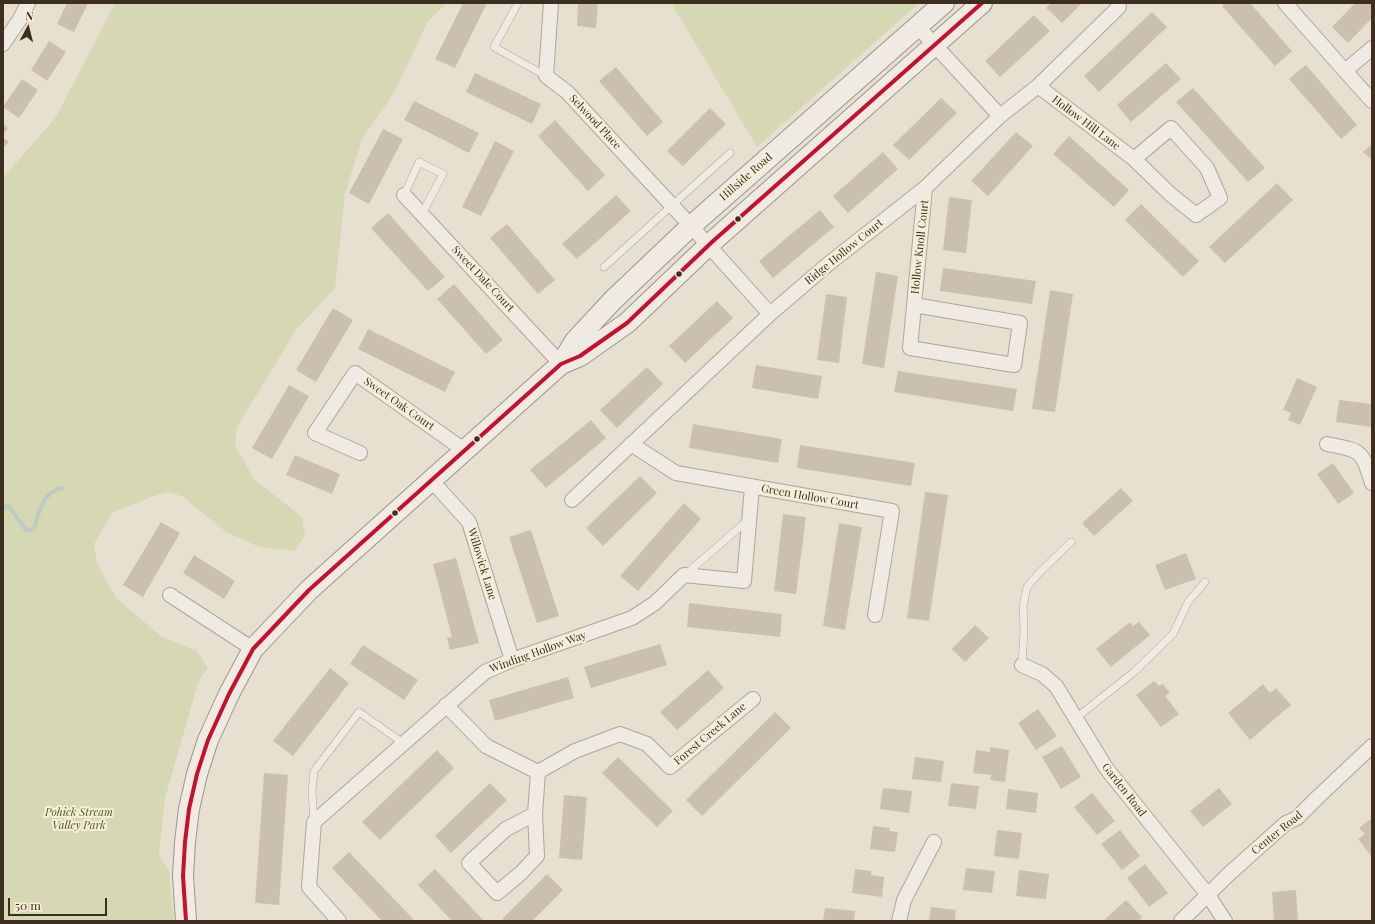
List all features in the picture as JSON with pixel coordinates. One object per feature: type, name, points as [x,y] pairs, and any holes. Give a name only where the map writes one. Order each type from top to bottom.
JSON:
[{"type":"street","points":[[3,44],[20,19],[28,3]]},
{"type":"street","points":[[546,76],[551,3]]},
{"type":"street","name":"Hillside Road","points":[[186,921],[183,876],[185,842],[189,809],[197,774],[208,740],[229,694],[253,649],[309,590],[561,364],[575,341],[613,300],[691,226],[944,3]]},
{"type":"street","name":"Hillside Road","points":[[561,364],[580,356],[627,322],[709,245],[982,3]]},
{"type":"street","points":[[1284,3],[1372,101]]},
{"type":"street","name":"Ridge Hollow Court","points":[[572,500],[770,314],[827,265],[925,188],[1000,116],[1038,86],[1119,7]]},
{"type":"street","points":[[918,27],[1000,116]]},
{"type":"street","points":[[1345,71],[1372,48]]},
{"type":"street","name":"Selwood Place","points":[[546,76],[567,92],[673,205],[770,314]]},
{"type":"street","name":"Hollow Hill Lane","points":[[1038,86],[1134,159],[1170,194],[1196,215],[1220,198],[1207,168],[1171,128],[1134,159]]},
{"type":"street","name":"Hollow Knoll Court","points":[[914,305],[1020,323],[1014,365],[910,348],[914,305],[925,188]]},
{"type":"street","name":"Sweet Dale Court","points":[[404,195],[561,364]]},
{"type":"street","name":"Sweet Oak Court","points":[[360,453],[315,433],[355,373],[464,450]]},
{"type":"street","name":"Green Hollow Court","points":[[631,444],[676,473],[892,511],[875,615]]},
{"type":"street","points":[[1327,444],[1350,448],[1362,456],[1372,483]]},
{"type":"street","name":"Willowick Lane","points":[[431,480],[469,522],[512,660]]},
{"type":"street","points":[[684,575],[744,581],[752,487]]},
{"type":"street","name":"Winding Hollow Way","points":[[314,822],[485,672],[512,660],[632,618],[656,603],[684,575]]},
{"type":"street","points":[[170,595],[253,649]]},
{"type":"street","name":"Garden Road","points":[[1022,665],[1042,674],[1056,686],[1106,768],[1208,895],[1225,921]]},
{"type":"street","name":"Forest Creek Lane","points":[[538,772],[575,751],[620,734],[647,744],[670,767],[753,699]]},
{"type":"street","points":[[446,705],[486,746],[538,772],[534,814],[537,856],[497,894],[469,863],[506,829],[534,814]]},
{"type":"street","name":"Center Road","points":[[1181,921],[1230,873],[1286,823],[1297,818],[1372,746]]},
{"type":"street","points":[[314,822],[309,886],[339,921]]},
{"type":"street","points":[[899,921],[904,900],[934,842]]},
{"type":"lane","points":[[518,3],[494,47],[546,76]]},
{"type":"lane","points":[[604,267],[730,153]]},
{"type":"lane","points":[[404,195],[419,162],[443,174],[422,214]]},
{"type":"lane","points":[[684,575],[749,519]]},
{"type":"lane","points":[[1022,665],[1024,630],[1023,606],[1028,587],[1039,573],[1071,542]]},
{"type":"lane","points":[[1076,718],[1134,672],[1168,639],[1178,625],[1188,602],[1205,582]]},
{"type":"lane","points":[[314,822],[312,791],[314,771],[359,712],[403,744]]},
{"type":"green space","name":"Pohick Stream Valley Park","points":[[115,3],[447,3],[428,21],[394,93],[362,139],[345,194],[335,288],[296,330],[237,427],[235,445],[254,479],[302,517],[305,536],[294,551],[259,547],[226,532],[182,496],[165,492],[113,512],[94,544],[97,563],[116,598],[162,637],[197,651],[208,668],[198,683],[165,798],[159,854],[169,871],[174,921],[3,921],[3,178],[56,117]]},
{"type":"green space","points":[[671,3],[919,3],[757,147]]},
{"type":"building","points":[[67,3],[88,3],[74,32],[57,24]]},
{"type":"building","points":[[463,3],[487,3],[455,68],[435,59]]},
{"type":"building","points":[[578,3],[598,3],[596,28],[577,26]]},
{"type":"building","points":[[1051,3],[1082,3],[1062,23],[1046,8]]},
{"type":"building","points":[[1225,3],[1250,3],[1292,51],[1275,66],[1222,6]]},
{"type":"building","points":[[1355,3],[1372,3],[1372,18],[1348,43],[1332,27]]},
{"type":"building","points":[[1152,12],[1167,27],[1099,92],[1084,76]]},
{"type":"building","points":[[1034,15],[1050,31],[1000,77],[985,61]]},
{"type":"building","points":[[49,41],[66,52],[47,81],[31,70]]},
{"type":"building","points":[[1166,63],[1181,79],[1131,122],[1117,105]]},
{"type":"building","points":[[1306,65],[1357,125],[1341,139],[1289,79]]},
{"type":"building","points":[[616,67],[663,122],[647,136],[599,81]]},
{"type":"building","points":[[475,73],[541,104],[532,124],[466,92]]},
{"type":"building","points":[[22,79],[38,90],[19,118],[3,107]]},
{"type":"building","points":[[1193,88],[1265,168],[1248,182],[1176,102]]},
{"type":"building","points":[[941,98],[957,113],[909,160],[893,145]]},
{"type":"building","points":[[414,101],[479,133],[469,153],[404,120]]},
{"type":"building","points":[[710,108],[726,124],[683,166],[667,151]]},
{"type":"building","points":[[555,120],[605,175],[588,191],[538,136]]},
{"type":"building","points":[[3,124],[8,128],[3,134]]},
{"type":"building","points":[[383,129],[403,139],[369,204],[349,193]]},
{"type":"building","points":[[1016,132],[1033,146],[988,196],[971,181]]},
{"type":"building","points":[[1069,136],[1129,190],[1114,207],[1053,154]]},
{"type":"building","points":[[3,137],[9,142],[3,148]]},
{"type":"building","points":[[495,141],[514,151],[481,216],[462,207]]},
{"type":"building","points":[[1372,144],[1372,160],[1363,152]]},
{"type":"building","points":[[883,152],[898,169],[848,213],[833,196]]},
{"type":"building","points":[[1277,183],[1293,200],[1225,263],[1209,247]]},
{"type":"building","points":[[616,195],[631,211],[577,259],[562,244]]},
{"type":"building","points":[[949,197],[972,200],[966,253],[943,250]]},
{"type":"building","points":[[1141,204],[1199,261],[1183,277],[1125,220]]},
{"type":"building","points":[[820,210],[834,227],[773,278],[759,261]]},
{"type":"building","points":[[388,213],[445,277],[428,291],[371,228]]},
{"type":"building","points":[[507,224],[555,280],[538,294],[490,238]]},
{"type":"building","points":[[943,268],[1036,281],[1032,304],[940,291]]},
{"type":"building","points":[[876,272],[898,276],[884,368],[862,364]]},
{"type":"building","points":[[454,284],[503,340],[486,354],[437,299]]},
{"type":"building","points":[[1050,290],[1073,294],[1055,412],[1032,409]]},
{"type":"building","points":[[826,294],[847,297],[839,363],[817,360]]},
{"type":"building","points":[[717,301],[733,318],[685,363],[669,346]]},
{"type":"building","points":[[333,308],[353,320],[316,382],[296,370]]},
{"type":"building","points":[[368,329],[455,372],[445,392],[358,349]]},
{"type":"building","points":[[756,365],[822,376],[818,399],[752,388]]},
{"type":"building","points":[[647,367],[663,384],[617,428],[600,410]]},
{"type":"building","points":[[898,371],[1017,389],[1013,411],[894,392]]},
{"type":"building","points":[[1297,378],[1317,387],[1300,425],[1288,420],[1291,413],[1283,410]]},
{"type":"building","points":[[289,385],[309,396],[272,459],[252,448]]},
{"type":"building","points":[[1339,400],[1372,404],[1372,427],[1336,422]]},
{"type":"building","points":[[591,420],[606,438],[546,488],[530,470]]},
{"type":"building","points":[[693,424],[782,439],[778,463],[689,448]]},
{"type":"building","points":[[800,445],[915,463],[911,486],[797,468]]},
{"type":"building","points":[[295,455],[340,474],[332,494],[286,475]]},
{"type":"building","points":[[1333,463],[1354,493],[1338,504],[1317,474]]},
{"type":"building","points":[[640,476],[657,493],[603,546],[586,528]]},
{"type":"building","points":[[1121,488],[1133,501],[1094,536],[1082,523]]},
{"type":"building","points":[[925,492],[948,495],[929,621],[907,618]]},
{"type":"building","points":[[684,503],[701,519],[638,591],[620,576]]},
{"type":"building","points":[[783,514],[806,517],[796,594],[774,591]]},
{"type":"building","points":[[161,522],[180,533],[143,597],[123,585]]},
{"type":"building","points":[[839,523],[862,527],[845,630],[823,626]]},
{"type":"building","points":[[531,530],[559,616],[537,623],[509,537]]},
{"type":"building","points":[[1186,553],[1196,579],[1165,590],[1155,565]]},
{"type":"building","points":[[194,555],[235,581],[224,599],[183,573]]},
{"type":"building","points":[[456,558],[479,643],[450,650],[447,638],[452,637],[433,564]]},
{"type":"building","points":[[689,603],[782,614],[780,637],[687,627]]},
{"type":"building","points":[[1130,622],[1133,626],[1139,622],[1150,635],[1111,667],[1096,649]]},
{"type":"building","points":[[975,625],[989,638],[965,662],[952,649]]},
{"type":"building","points":[[660,644],[667,665],[591,688],[584,667]]},
{"type":"building","points":[[363,645],[418,680],[404,700],[350,664]]},
{"type":"building","points":[[330,668],[349,683],[293,756],[273,741]]},
{"type":"building","points":[[708,670],[724,688],[677,730],[660,712]]},
{"type":"building","points":[[568,677],[574,698],[495,721],[489,700]]},
{"type":"building","points":[[1154,681],[1159,686],[1163,684],[1170,693],[1165,696],[1179,714],[1161,727],[1136,695]]},
{"type":"building","points":[[1263,684],[1270,693],[1276,688],[1291,705],[1250,740],[1228,713]]},
{"type":"building","points":[[1038,709],[1057,736],[1036,750],[1018,723]]},
{"type":"building","points":[[775,712],[791,728],[702,816],[686,800]]},
{"type":"building","points":[[1062,746],[1081,777],[1061,789],[1042,757]]},
{"type":"building","points":[[990,747],[1009,750],[1005,782],[990,780],[991,775],[973,773],[976,750],[990,752]]},
{"type":"building","points":[[437,750],[454,768],[380,840],[362,822]]},
{"type":"building","points":[[618,757],[673,811],[657,827],[602,773]]},
{"type":"building","points":[[915,757],[944,761],[941,782],[912,779]]},
{"type":"building","points":[[264,773],[288,775],[279,905],[255,903]]},
{"type":"building","points":[[490,783],[507,800],[451,853],[435,836]]},
{"type":"building","points":[[951,783],[979,786],[976,809],[948,806]]},
{"type":"building","points":[[883,788],[912,791],[909,813],[880,809]]},
{"type":"building","points":[[1219,788],[1232,804],[1203,827],[1190,811]]},
{"type":"building","points":[[1008,789],[1038,793],[1036,813],[1006,809]]},
{"type":"building","points":[[1092,793],[1115,821],[1097,835],[1074,807]]},
{"type":"building","points":[[564,795],[587,797],[582,860],[559,858]]},
{"type":"building","points":[[1372,818],[1372,857],[1358,839],[1365,834],[1359,828]]},
{"type":"building","points":[[873,826],[890,828],[889,831],[898,832],[895,852],[870,849]]},
{"type":"building","points":[[997,830],[1022,833],[1019,859],[994,856]]},
{"type":"building","points":[[1120,830],[1140,856],[1122,870],[1101,844]]},
{"type":"building","points":[[349,852],[415,921],[382,921],[332,868]]},
{"type":"building","points":[[1145,864],[1168,893],[1149,907],[1127,878]]},
{"type":"building","points":[[966,868],[995,871],[992,893],[963,890]]},
{"type":"building","points":[[435,869],[484,921],[452,921],[418,885]]},
{"type":"building","points":[[855,869],[871,871],[871,875],[884,877],[882,897],[852,893]]},
{"type":"building","points":[[1019,870],[1049,874],[1046,899],[1016,896]]},
{"type":"building","points":[[547,874],[563,890],[532,921],[505,921],[502,919]]},
{"type":"building","points":[[1296,890],[1298,921],[1274,921],[1272,892]]},
{"type":"building","points":[[1126,900],[1142,917],[1138,921],[1103,921]]},
{"type":"building","points":[[931,907],[956,910],[955,921],[929,921]]},
{"type":"building","points":[[825,908],[855,911],[854,921],[823,921]]},
{"type":"waterway","points":[[3,509],[8,505],[26,530],[34,529],[42,504],[50,494],[55,490],[62,488]]},
{"type":"transit line","points":[[186,921],[183,876],[185,842],[189,809],[197,774],[208,740],[229,694],[253,649],[309,590],[561,364],[580,356],[627,323],[712,242],[982,3]]}]
